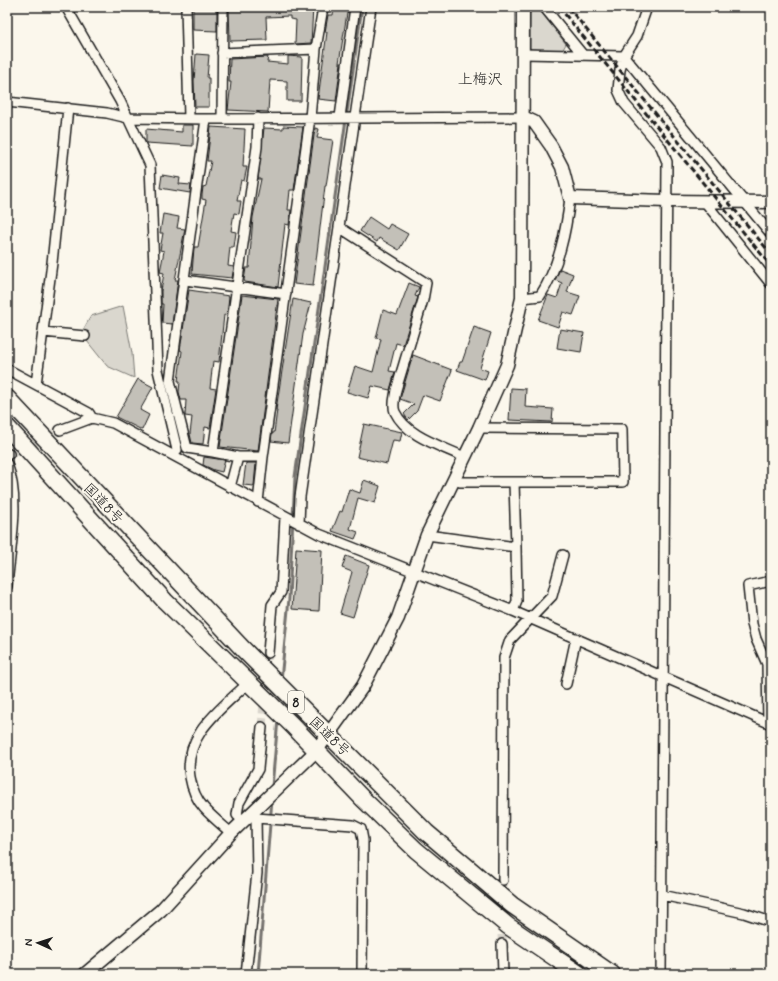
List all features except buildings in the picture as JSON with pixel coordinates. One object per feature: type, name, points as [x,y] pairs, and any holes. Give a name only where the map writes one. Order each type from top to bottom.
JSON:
[{"type":"highway","name":"国道8号","points":[[7,398],[238,643],[426,832],[512,905],[612,974]]},
{"type":"highway","name":"国道8号","points":[[7,427],[165,601],[317,750],[363,800],[416,850],[508,926],[579,974]]},
{"type":"street","points":[[66,7],[128,118],[150,165],[158,370],[176,450]]},
{"type":"street","points":[[186,7],[189,118]]},
{"type":"street","points":[[222,7],[222,119]]},
{"type":"street","points":[[258,502],[310,118],[316,49],[322,7]]},
{"type":"street","points":[[340,117],[355,7]]},
{"type":"street","points":[[299,524],[300,497],[371,7]]},
{"type":"street","points":[[85,974],[161,910],[231,833],[250,818],[317,750],[363,686],[398,618],[427,535],[479,428],[507,365],[522,298],[523,7]]},
{"type":"street","points":[[544,7],[583,55]]},
{"type":"street","points":[[647,7],[636,36],[624,56],[620,70],[618,90],[624,103],[661,147],[666,162],[667,201],[661,974]]},
{"type":"street","points":[[222,53],[316,49]]},
{"type":"street","points":[[523,54],[624,56],[771,234]]},
{"type":"street","points":[[7,102],[68,108],[128,118],[222,119],[340,117],[523,117],[534,122],[551,146],[562,167],[570,198],[566,228],[549,282],[540,296],[522,298]]},
{"type":"street","points":[[36,384],[68,108]]},
{"type":"street","points":[[213,452],[257,147],[258,118]]},
{"type":"street","points":[[206,119],[170,381],[187,448],[238,457],[263,457]]},
{"type":"street","points":[[570,198],[705,202],[771,202]]},
{"type":"street","points":[[705,202],[771,284]]},
{"type":"street","points":[[339,227],[426,283],[423,300],[396,390],[394,402],[395,411],[411,431],[464,458]]},
{"type":"street","points":[[185,280],[286,294]]},
{"type":"street","points":[[43,332],[85,336]]},
{"type":"street","points":[[7,369],[89,413],[92,418]]},
{"type":"street","points":[[60,430],[92,418],[113,423],[318,534],[513,611],[769,723],[766,664],[752,624],[748,586],[771,581]]},
{"type":"street","points":[[453,480],[460,482],[623,482],[622,429],[479,428]]},
{"type":"street","points":[[230,487],[238,457]]},
{"type":"street","points":[[7,464],[12,475],[15,499],[7,586]]},
{"type":"street","points":[[513,611],[517,601],[514,482]]},
{"type":"street","points":[[268,653],[272,605],[281,592],[285,517]]},
{"type":"street","points":[[427,535],[516,547]]},
{"type":"street","points":[[503,880],[504,658],[510,640],[552,596],[563,555]]},
{"type":"street","points":[[566,684],[576,638]]},
{"type":"street","points":[[231,833],[203,807],[192,789],[189,769],[192,746],[203,726],[248,683]]},
{"type":"street","points":[[262,727],[258,769],[239,803],[238,815],[250,818],[353,825],[361,829],[363,840],[362,974]]},
{"type":"street","points":[[246,974],[257,873],[250,818]]},
{"type":"street","points":[[662,895],[744,913],[771,922]]},
{"type":"street","points":[[502,944],[503,974]]},
{"type":"shaded area","points":[[537,7],[566,44],[562,51],[530,49],[530,9]]},
{"type":"shaded area","points":[[123,306],[132,353],[134,378],[107,366],[87,341],[83,330],[91,316]]},
{"type":"waterway","points":[[281,680],[289,599],[295,477],[362,7]]},
{"type":"waterway","points":[[272,787],[278,719]]},
{"type":"waterway","points":[[258,974],[272,799]]},
{"type":"tunnel","points":[[9,454],[60,430]]},
{"type":"tunnel","points":[[262,727],[268,653]]},
{"type":"tunnel","points":[[502,944],[503,880]]},
{"type":"railway","points":[[559,7],[771,266]]},
{"type":"railway","points":[[568,7],[771,254]]},
{"type":"district","name":"上梅沢","points":[[480,79]]}]
